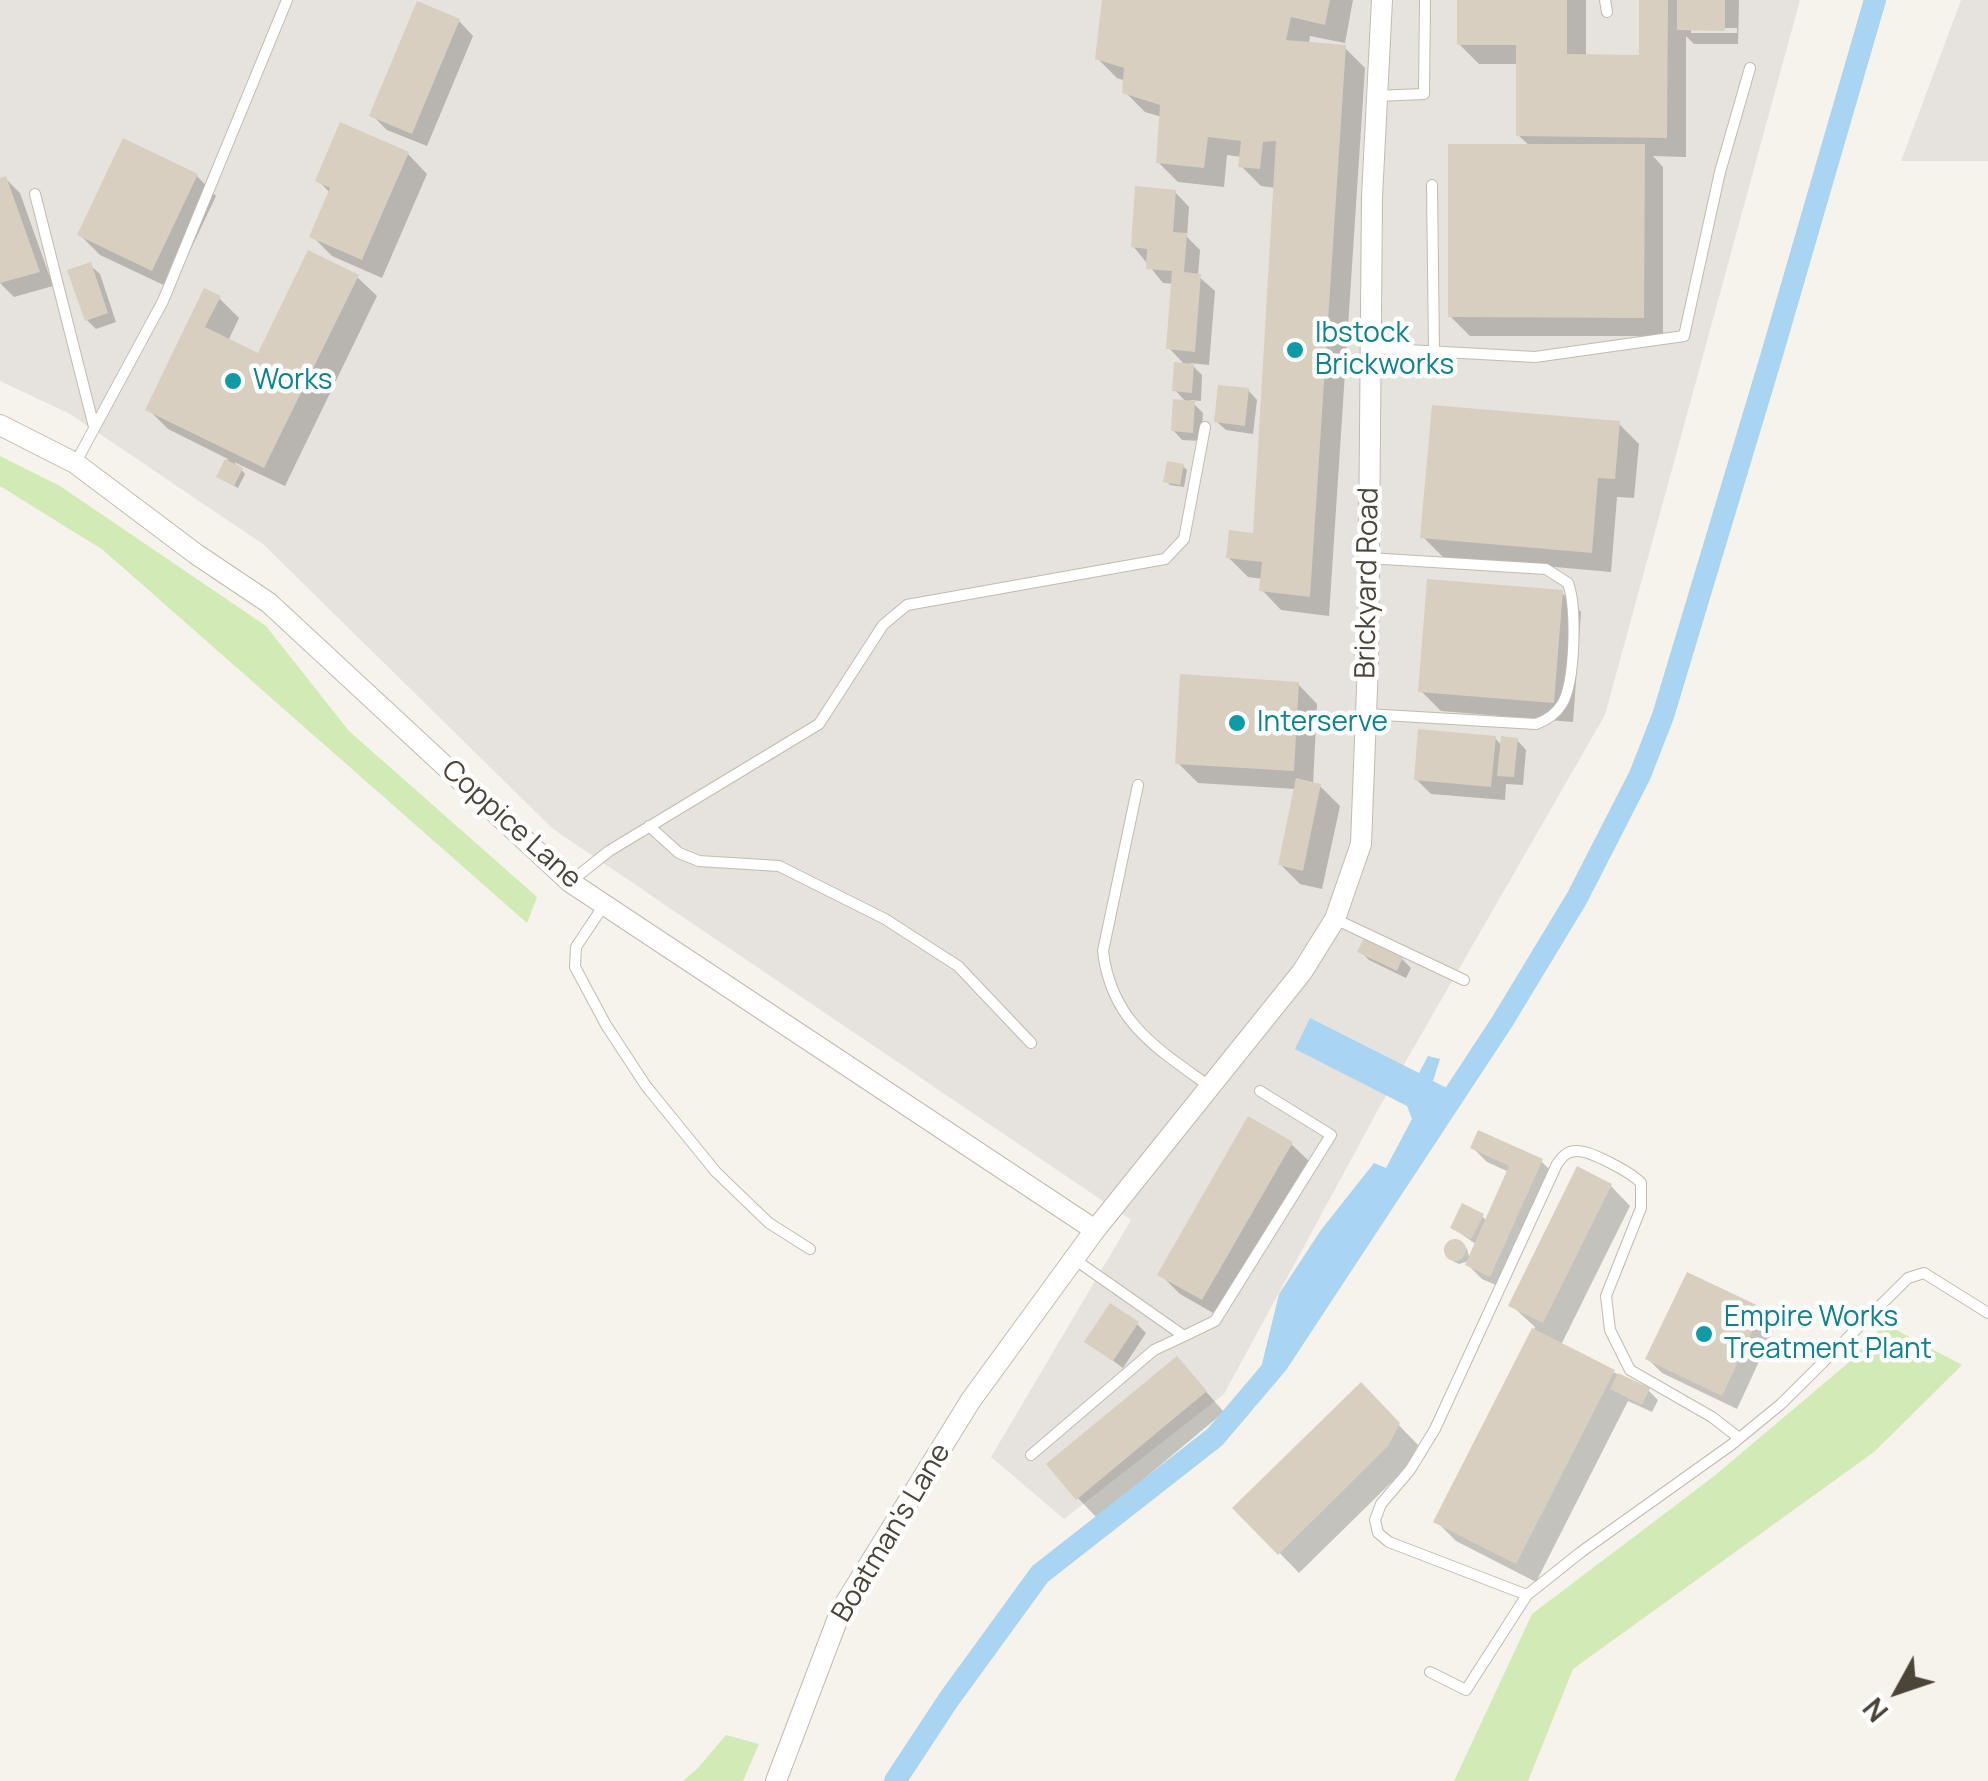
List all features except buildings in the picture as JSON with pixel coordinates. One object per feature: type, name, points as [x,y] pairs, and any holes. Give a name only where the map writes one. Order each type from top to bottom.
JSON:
[{"type":"street","name":"Brickyard Road","points":[[971,1400],[1095,1230],[1302,972],[1335,918],[1361,844],[1372,197],[1382,0]]},
{"type":"street","name":"Coppice Lane","points":[[0,424],[76,463],[196,554],[268,602],[570,882],[1095,1230]]},
{"type":"street","name":"Boatman's Lane","points":[[776,1781],[841,1610],[971,1400]]},
{"type":"lane","points":[[76,463],[164,300],[286,0]]},
{"type":"lane","points":[[1377,96],[1424,94],[1425,0]]},
{"type":"lane","points":[[1370,348],[1535,358],[1684,336],[1720,172],[1750,68]]},
{"type":"lane","points":[[1432,185],[1434,350]]},
{"type":"lane","points":[[35,194],[94,428]]},
{"type":"lane","points":[[570,882],[609,850],[819,724],[884,626],[907,605],[1165,559],[1184,539],[1205,427]]},
{"type":"lane","points":[[1366,714],[1536,724],[1546,720],[1564,702],[1569,688],[1574,606],[1568,583],[1546,569],[1368,558]]},
{"type":"lane","points":[[1138,784],[1102,951],[1106,975],[1121,1010],[1149,1042],[1210,1087]]},
{"type":"lane","points":[[650,826],[679,852],[699,860],[779,866],[885,918],[958,966],[1032,1043]]},
{"type":"lane","points":[[604,904],[576,948],[575,966],[606,1025],[646,1086],[716,1172],[770,1222],[810,1249]]},
{"type":"lane","points":[[1335,918],[1464,980]]},
{"type":"lane","points":[[1031,1454],[1154,1350],[1215,1321],[1331,1135],[1260,1091]]},
{"type":"lane","points":[[1526,1595],[1388,1542],[1378,1533],[1376,1520],[1381,1504],[1410,1470],[1435,1429],[1556,1164],[1570,1151],[1581,1150],[1641,1183],[1641,1208],[1606,1296],[1610,1330],[1620,1354],[1630,1370],[1712,1417],[1740,1438]]},
{"type":"lane","points":[[1074,1259],[1184,1336]]},
{"type":"lane","points":[[1430,1672],[1466,1690],[1526,1595],[1782,1404],[1908,1278],[1924,1273],[1988,1313]]},
{"type":"shaded area","points":[[0,0],[1800,0],[1605,715],[1379,1108],[1224,1394],[1064,1519],[991,1457],[1131,1220],[553,829],[263,544],[70,414],[0,381]]},
{"type":"shaded area","points":[[1961,0],[1988,0],[1988,161],[1901,161]]},
{"type":"green space","points":[[0,456],[60,486],[266,626],[349,731],[537,897],[527,923],[103,550],[0,486]]},
{"type":"green space","points":[[1885,1324],[1962,1365],[1874,1452],[1573,1669],[1528,1781],[1454,1781],[1532,1614],[1713,1477],[1847,1364]]},
{"type":"green space","points":[[726,1735],[759,1744],[743,1781],[683,1781],[698,1768]]},
{"type":"water","points":[[1310,1018],[1419,1073],[1428,1056],[1440,1059],[1433,1081],[1455,1092],[1255,1393],[1279,1294],[1321,1230],[1374,1163],[1386,1168],[1412,1119],[1407,1106],[1295,1049]]},
{"type":"waterway","points":[[895,1781],[1040,1574],[1215,1437],[1277,1364],[1502,1022],[1577,898],[1640,775],[1663,716],[1875,0]]},
{"type":"place","name":"Ibstock Brickworks","points":[[1295,350]]},
{"type":"place","name":"Works","points":[[233,381]]},
{"type":"place","name":"Interserve","points":[[1237,723]]},
{"type":"place","name":"Empire Works Treatment Plant","points":[[1704,1334]]}]
